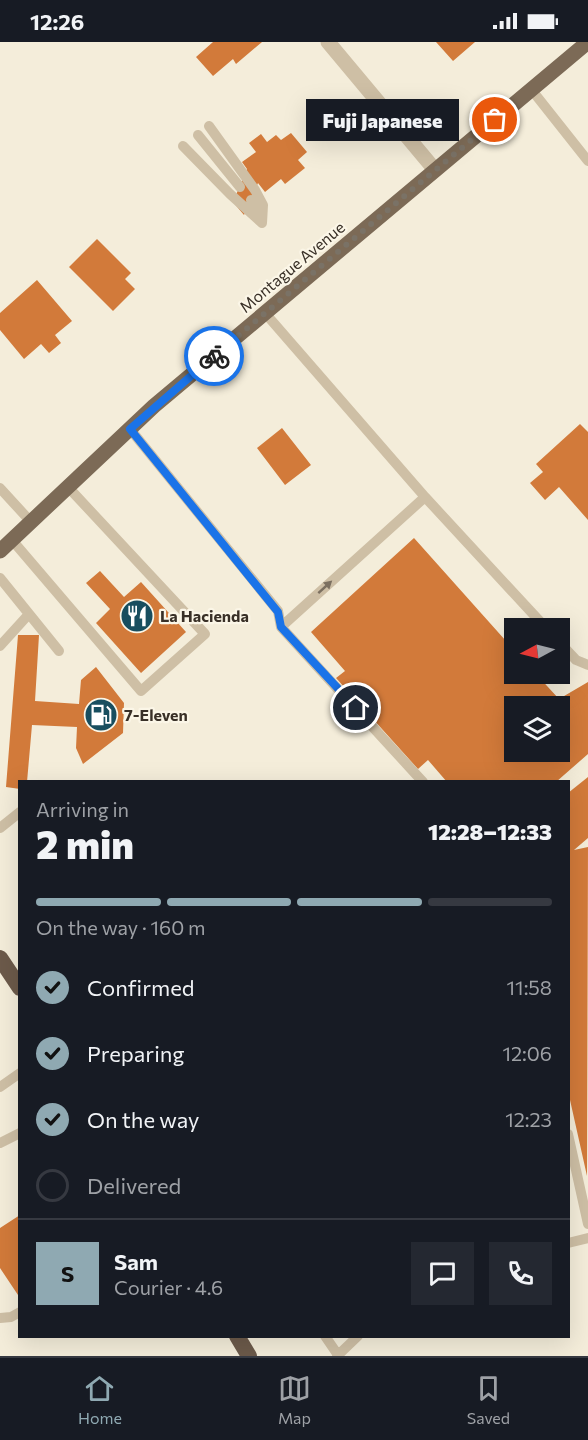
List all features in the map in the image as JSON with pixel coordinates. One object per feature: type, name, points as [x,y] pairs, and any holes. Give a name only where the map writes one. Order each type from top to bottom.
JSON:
[{"type":"highway","points":[[0,958],[18,985]]},
{"type":"highway","points":[[238,1338],[249,1356]]},
{"type":"main road","name":"Montague Avenue","points":[[0,551],[130,429],[588,42]]},
{"type":"street","points":[[328,42],[435,170]]},
{"type":"lane","points":[[531,90],[588,161]]},
{"type":"lane","points":[[209,126],[255,190],[263,205],[262,223]]},
{"type":"lane","points":[[198,135],[240,187]]},
{"type":"lane","points":[[185,144],[237,192],[262,223]]},
{"type":"lane","points":[[251,200],[262,223]]},
{"type":"lane","points":[[265,313],[425,497],[537,618]]},
{"type":"lane","points":[[130,429],[278,612],[281,627],[421,780]]},
{"type":"lane","points":[[12,540],[141,691],[205,634],[68,487]]},
{"type":"lane","points":[[0,488],[31,522]]},
{"type":"lane","points":[[281,627],[425,497]]},
{"type":"lane","points":[[0,578],[59,651]]},
{"type":"lane","points":[[0,646],[29,614]]},
{"type":"lane","points":[[570,654],[576,660],[588,665]]},
{"type":"lane","points":[[0,828],[18,814]]},
{"type":"lane","points":[[0,1087],[18,1074]]},
{"type":"lane","points":[[0,1143],[18,1134]]},
{"type":"lane","points":[[570,1143],[588,1224]]},
{"type":"lane","points":[[570,1242],[588,1238]]},
{"type":"lane","points":[[0,1318],[12,1317],[18,1313]]},
{"type":"lane","points":[[326,1338],[338,1355],[356,1338]]},
{"type":"building","points":[[213,42],[262,42],[236,64],[233,59],[213,76],[196,57]]},
{"type":"building","points":[[436,42],[475,42],[453,61]]},
{"type":"building","points":[[291,133],[307,152],[298,160],[305,168],[285,184],[281,179],[265,192],[258,183],[244,215],[233,202],[247,169],[242,162],[256,152],[249,143],[261,134],[267,142],[276,135],[281,140]]},
{"type":"building","points":[[97,239],[131,273],[125,279],[135,289],[113,311],[69,267]]},
{"type":"building","points":[[37,280],[72,321],[55,335],[61,343],[49,353],[41,344],[24,359],[0,330],[0,313]]},
{"type":"building","points":[[580,424],[588,432],[588,520],[559,487],[545,500],[530,483],[543,472],[536,464]]},
{"type":"building","points":[[282,428],[311,465],[285,485],[257,448]]},
{"type":"building","points":[[414,538],[504,639],[504,684],[545,684],[556,696],[504,696],[504,762],[570,762],[570,696],[564,696],[588,682],[588,754],[558,780],[445,780],[428,760],[418,769],[336,678],[345,671],[311,632]]},
{"type":"building","name":"La Hacienda","points":[[100,571],[124,597],[141,582],[186,632],[141,673],[96,623],[110,609],[86,583]]},
{"type":"building","points":[[18,635],[39,635],[35,701],[79,704],[81,680],[96,667],[124,703],[123,733],[83,764],[76,748],[77,727],[32,725],[27,780],[18,780],[18,789],[6,787]]},
{"type":"building","points":[[588,777],[588,838],[574,850],[588,847],[587,1176],[570,1100],[570,791]]},
{"type":"building","points":[[18,1216],[18,1295],[0,1268],[0,1228]]},
{"type":"way so far","points":[[214,356],[495,120]]},
{"type":"place","name":"Fuji Japanese","points":[[495,120]]},
{"type":"place","name":"La Hacienda","points":[[137,616]]},
{"type":"place","name":"7-Eleven","points":[[101,715]]},
{"type":"route","points":[[214,356],[130,429],[278,612],[281,627],[356,708]]}]
